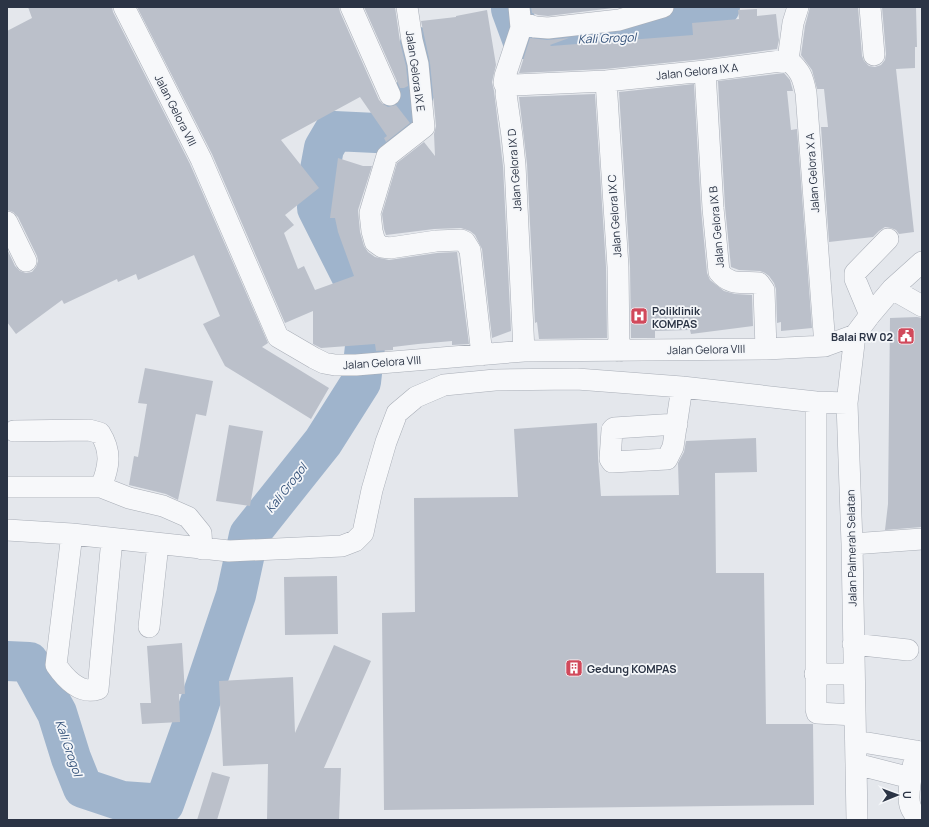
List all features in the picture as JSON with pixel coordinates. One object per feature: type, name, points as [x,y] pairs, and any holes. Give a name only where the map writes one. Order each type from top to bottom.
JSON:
[{"type":"street","name":"Jalan Gelora VIII","points":[[124,7],[201,159],[278,337],[324,363],[335,365],[365,364],[524,352],[766,349],[825,346],[855,335]]},
{"type":"street","points":[[350,7],[390,96]]},
{"type":"street","name":"Jalan Gelora IX E","points":[[407,7],[412,40],[418,64],[424,127],[387,156],[370,213],[372,231],[376,242],[382,247],[390,248],[436,241],[460,240],[465,242],[470,250],[482,355]]},
{"type":"street","points":[[519,25],[548,28],[620,20],[663,7]]},
{"type":"street","points":[[788,60],[793,23],[798,7]]},
{"type":"street","points":[[870,7],[874,55]]},
{"type":"street","name":"Jalan Gelora IX D","points":[[519,25],[504,83],[507,89],[506,94],[515,165],[524,352]]},
{"type":"street","name":"Jalan Gelora IX A","points":[[606,81],[705,71],[788,60]]},
{"type":"street","name":"Jalan Gelora X A","points":[[788,60],[797,68],[803,78],[806,93],[825,346]]},
{"type":"street","name":"Jalan Gelora IX B","points":[[705,71],[713,208],[719,272],[723,278],[728,281],[739,283],[759,283],[764,290],[766,349]]},
{"type":"street","points":[[507,89],[514,85],[606,81]]},
{"type":"street","name":"Jalan Gelora IX C","points":[[606,81],[618,267],[619,350]]},
{"type":"street","points":[[7,222],[26,261]]},
{"type":"street","points":[[870,315],[855,279],[855,273],[888,239]]},
{"type":"street","points":[[855,335],[892,288],[922,262]]},
{"type":"street","points":[[892,288],[922,306]]},
{"type":"street","name":"Jalan Palmerah Selatan","points":[[855,335],[847,403],[852,544],[857,820]]},
{"type":"street","points":[[7,530],[72,534],[229,551],[342,546],[355,541],[363,533],[370,506],[372,490],[384,448],[397,413],[416,397],[444,385],[495,380],[577,379],[682,387],[816,402],[847,403]]},
{"type":"street","points":[[677,424],[682,387]]},
{"type":"street","points":[[816,402],[816,709],[818,713],[855,715]]},
{"type":"street","points":[[14,431],[89,430],[100,433],[106,443],[108,453],[107,472],[101,487]]},
{"type":"street","points":[[7,487],[101,487],[129,498],[163,506],[188,517],[200,532],[202,549]]},
{"type":"street","points":[[72,534],[56,665],[63,676],[83,690],[91,692],[98,689],[112,539]]},
{"type":"street","points":[[852,544],[922,540]]},
{"type":"street","points":[[149,627],[158,544]]},
{"type":"street","points":[[853,644],[908,650]]},
{"type":"street","points":[[815,674],[854,674]]},
{"type":"street","points":[[856,740],[919,751],[911,778],[910,801],[911,808],[916,816],[922,818]]},
{"type":"street","points":[[856,764],[911,778]]},
{"type":"building","points":[[28,7],[112,7],[113,12],[190,164],[268,343],[262,347],[329,388],[311,419],[225,366],[203,324],[220,316],[194,255],[138,280],[136,274],[118,282],[117,279],[64,304],[62,300],[16,334],[7,322],[7,249],[15,266],[20,271],[26,273],[32,272],[38,261],[18,217],[13,212],[7,210],[7,31],[32,18]]},
{"type":"building","points":[[137,7],[339,7],[379,100],[388,107],[396,105],[410,123],[386,142],[384,138],[387,136],[360,97],[281,140],[319,188],[285,215],[294,225],[284,233],[298,269],[304,266],[315,290],[354,276],[338,232],[335,218],[330,218],[338,158],[363,166],[372,166],[358,210],[360,232],[364,246],[368,252],[375,257],[389,260],[437,253],[457,252],[469,344],[452,345],[452,341],[393,347],[393,350],[376,351],[375,344],[321,348],[313,344],[313,311],[285,323],[212,154]]},
{"type":"building","points":[[364,7],[395,7],[400,42],[406,66],[408,86],[400,88]]},
{"type":"building","points":[[531,7],[621,7],[548,16],[532,13]]},
{"type":"building","points":[[810,7],[858,7],[862,56],[864,61],[869,66],[875,67],[881,65],[885,60],[886,54],[882,7],[916,7],[917,47],[915,47],[915,68],[896,69],[914,232],[899,234],[896,230],[885,227],[873,237],[829,242],[821,127],[828,127],[824,89],[817,89],[812,70],[801,55],[805,26]]},
{"type":"building","points":[[757,9],[757,16],[776,14],[779,40],[777,49],[704,59],[605,69],[519,73],[530,38],[547,40],[569,38],[550,45],[551,46],[693,35],[692,23],[739,19],[738,10]]},
{"type":"building","points":[[487,10],[496,65],[492,82],[503,166],[511,331],[492,338],[482,249],[475,235],[470,231],[461,228],[434,229],[386,235],[382,214],[397,163],[424,142],[435,156],[434,134],[436,126],[430,63],[421,21],[456,17]]},
{"type":"building","points":[[784,73],[790,80],[793,91],[787,91],[791,130],[797,129],[812,328],[781,331],[781,322],[777,323],[776,289],[769,276],[760,271],[739,270],[731,267],[725,207],[718,81]]},
{"type":"building","points":[[694,84],[701,209],[707,273],[710,280],[724,291],[735,294],[752,295],[753,326],[691,334],[690,330],[655,331],[655,338],[631,338],[630,266],[619,92]]},
{"type":"building","points":[[595,94],[606,267],[607,338],[539,339],[537,322],[535,323],[527,164],[519,97]]},
{"type":"building","points":[[890,318],[922,318],[922,527],[885,530],[888,504]]},
{"type":"building","points":[[145,368],[213,381],[206,416],[196,414],[178,500],[166,494],[129,485],[134,456],[138,457],[147,404],[138,403]]},
{"type":"building","name":"Gedung KOMPAS","points":[[597,423],[601,496],[679,495],[678,463],[684,452],[686,441],[756,438],[757,472],[715,473],[716,573],[764,573],[766,724],[813,724],[814,805],[384,810],[382,613],[415,612],[414,498],[518,497],[514,429]]},
{"type":"building","points":[[229,425],[263,431],[250,506],[216,501]]},
{"type":"building","points":[[337,576],[338,634],[285,635],[284,577]]},
{"type":"building","points":[[182,643],[185,694],[179,694],[180,722],[142,724],[140,703],[151,703],[147,646]]},
{"type":"building","points":[[334,645],[371,661],[324,768],[341,768],[339,820],[267,820],[268,764],[223,766],[219,681],[293,677],[295,733]]},
{"type":"building","points":[[212,772],[230,777],[217,820],[197,820]]},
{"type":"waterway","name":"Kali Grogol","points":[[511,9],[522,39],[556,40],[597,37],[663,36],[720,7]]},
{"type":"waterway","name":"Kali Grogol","points":[[7,661],[29,662],[57,713],[71,758],[83,788],[122,801],[164,804],[236,595],[249,535],[323,442],[361,382],[369,311],[317,208],[318,180],[324,148],[334,131],[376,133],[404,114],[422,76],[419,47]]},
{"type":"place","name":"Poliklinik KOMPAS","points":[[639,316]]},
{"type":"place","name":"Balai RW 02","points":[[906,336]]},
{"type":"place","name":"Gedung KOMPAS","points":[[574,668]]}]
